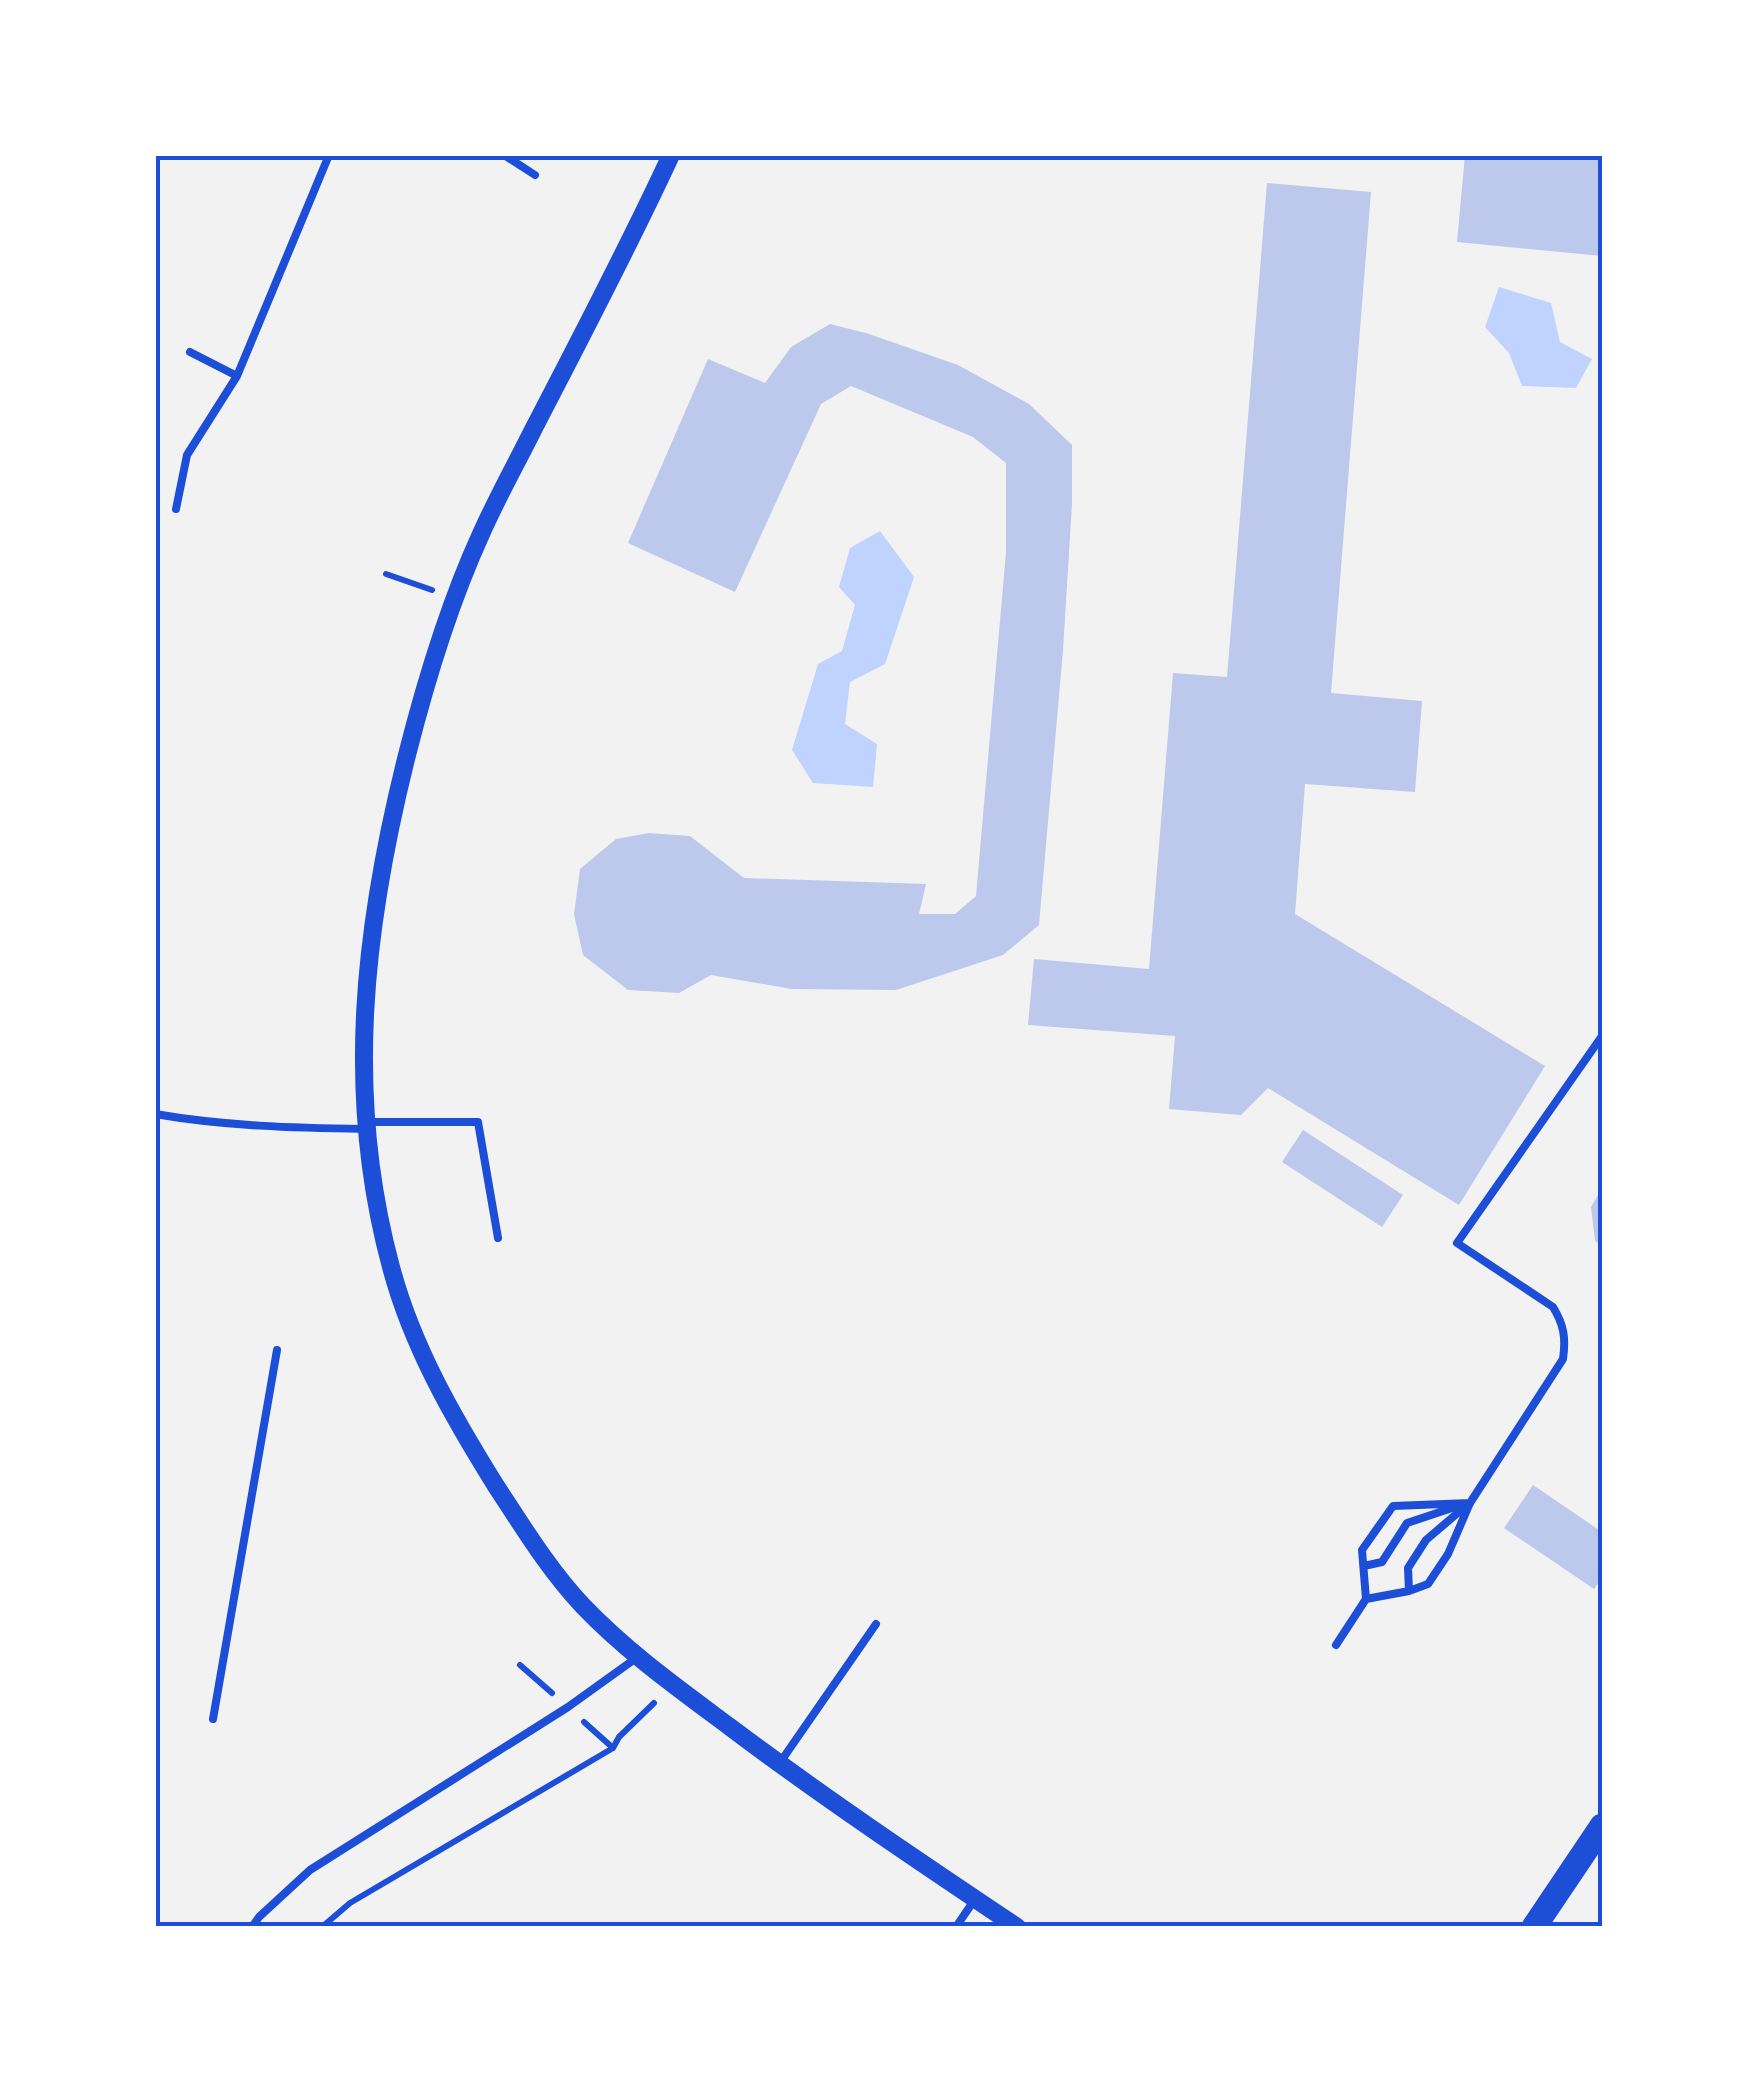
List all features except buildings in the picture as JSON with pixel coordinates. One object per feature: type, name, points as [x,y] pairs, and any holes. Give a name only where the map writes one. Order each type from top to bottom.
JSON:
[{"type":"main road","points":[[1534,1927],[1602,1826]]},
{"type":"street","points":[[671,155],[485,524],[424,687],[388,832],[366,979],[362,1062],[374,1195],[391,1268],[413,1334],[457,1424],[541,1556],[584,1607],[674,1685],[779,1764],[1017,1927]]},
{"type":"lane","points":[[176,509],[187,455],[237,376],[329,155]]},
{"type":"lane","points":[[504,155],[535,175]]},
{"type":"lane","points":[[190,352],[237,376]]},
{"type":"lane","points":[[1366,1599],[1428,1584],[1448,1554],[1470,1502],[1563,1359],[1566,1339],[1562,1322],[1552,1307],[1457,1243],[1602,1036]]},
{"type":"lane","points":[[155,1114],[298,1128],[478,1122],[498,1238]]},
{"type":"lane","points":[[213,1720],[278,1350]]},
{"type":"lane","points":[[1364,1566],[1382,1562],[1407,1523],[1470,1502]]},
{"type":"lane","points":[[1336,1645],[1366,1599],[1362,1550],[1393,1506],[1470,1502]]},
{"type":"lane","points":[[1409,1591],[1408,1568],[1426,1540],[1470,1502]]},
{"type":"lane","points":[[779,1764],[876,1624]]},
{"type":"lane","points":[[252,1927],[310,1870],[568,1708],[639,1656]]},
{"type":"lane","points":[[956,1927],[975,1899]]},
{"type":"path","points":[[386,574],[455,598]]},
{"type":"path","points":[[322,1927],[350,1903],[612,1748],[674,1685]]},
{"type":"water","points":[[1499,287],[1551,303],[1560,342],[1592,359],[1576,388],[1522,386],[1509,353],[1485,327]]},
{"type":"water","points":[[880,531],[914,577],[885,664],[850,682],[845,724],[877,744],[873,787],[813,783],[792,750],[818,664],[842,651],[855,605],[839,587],[850,548]]}]
